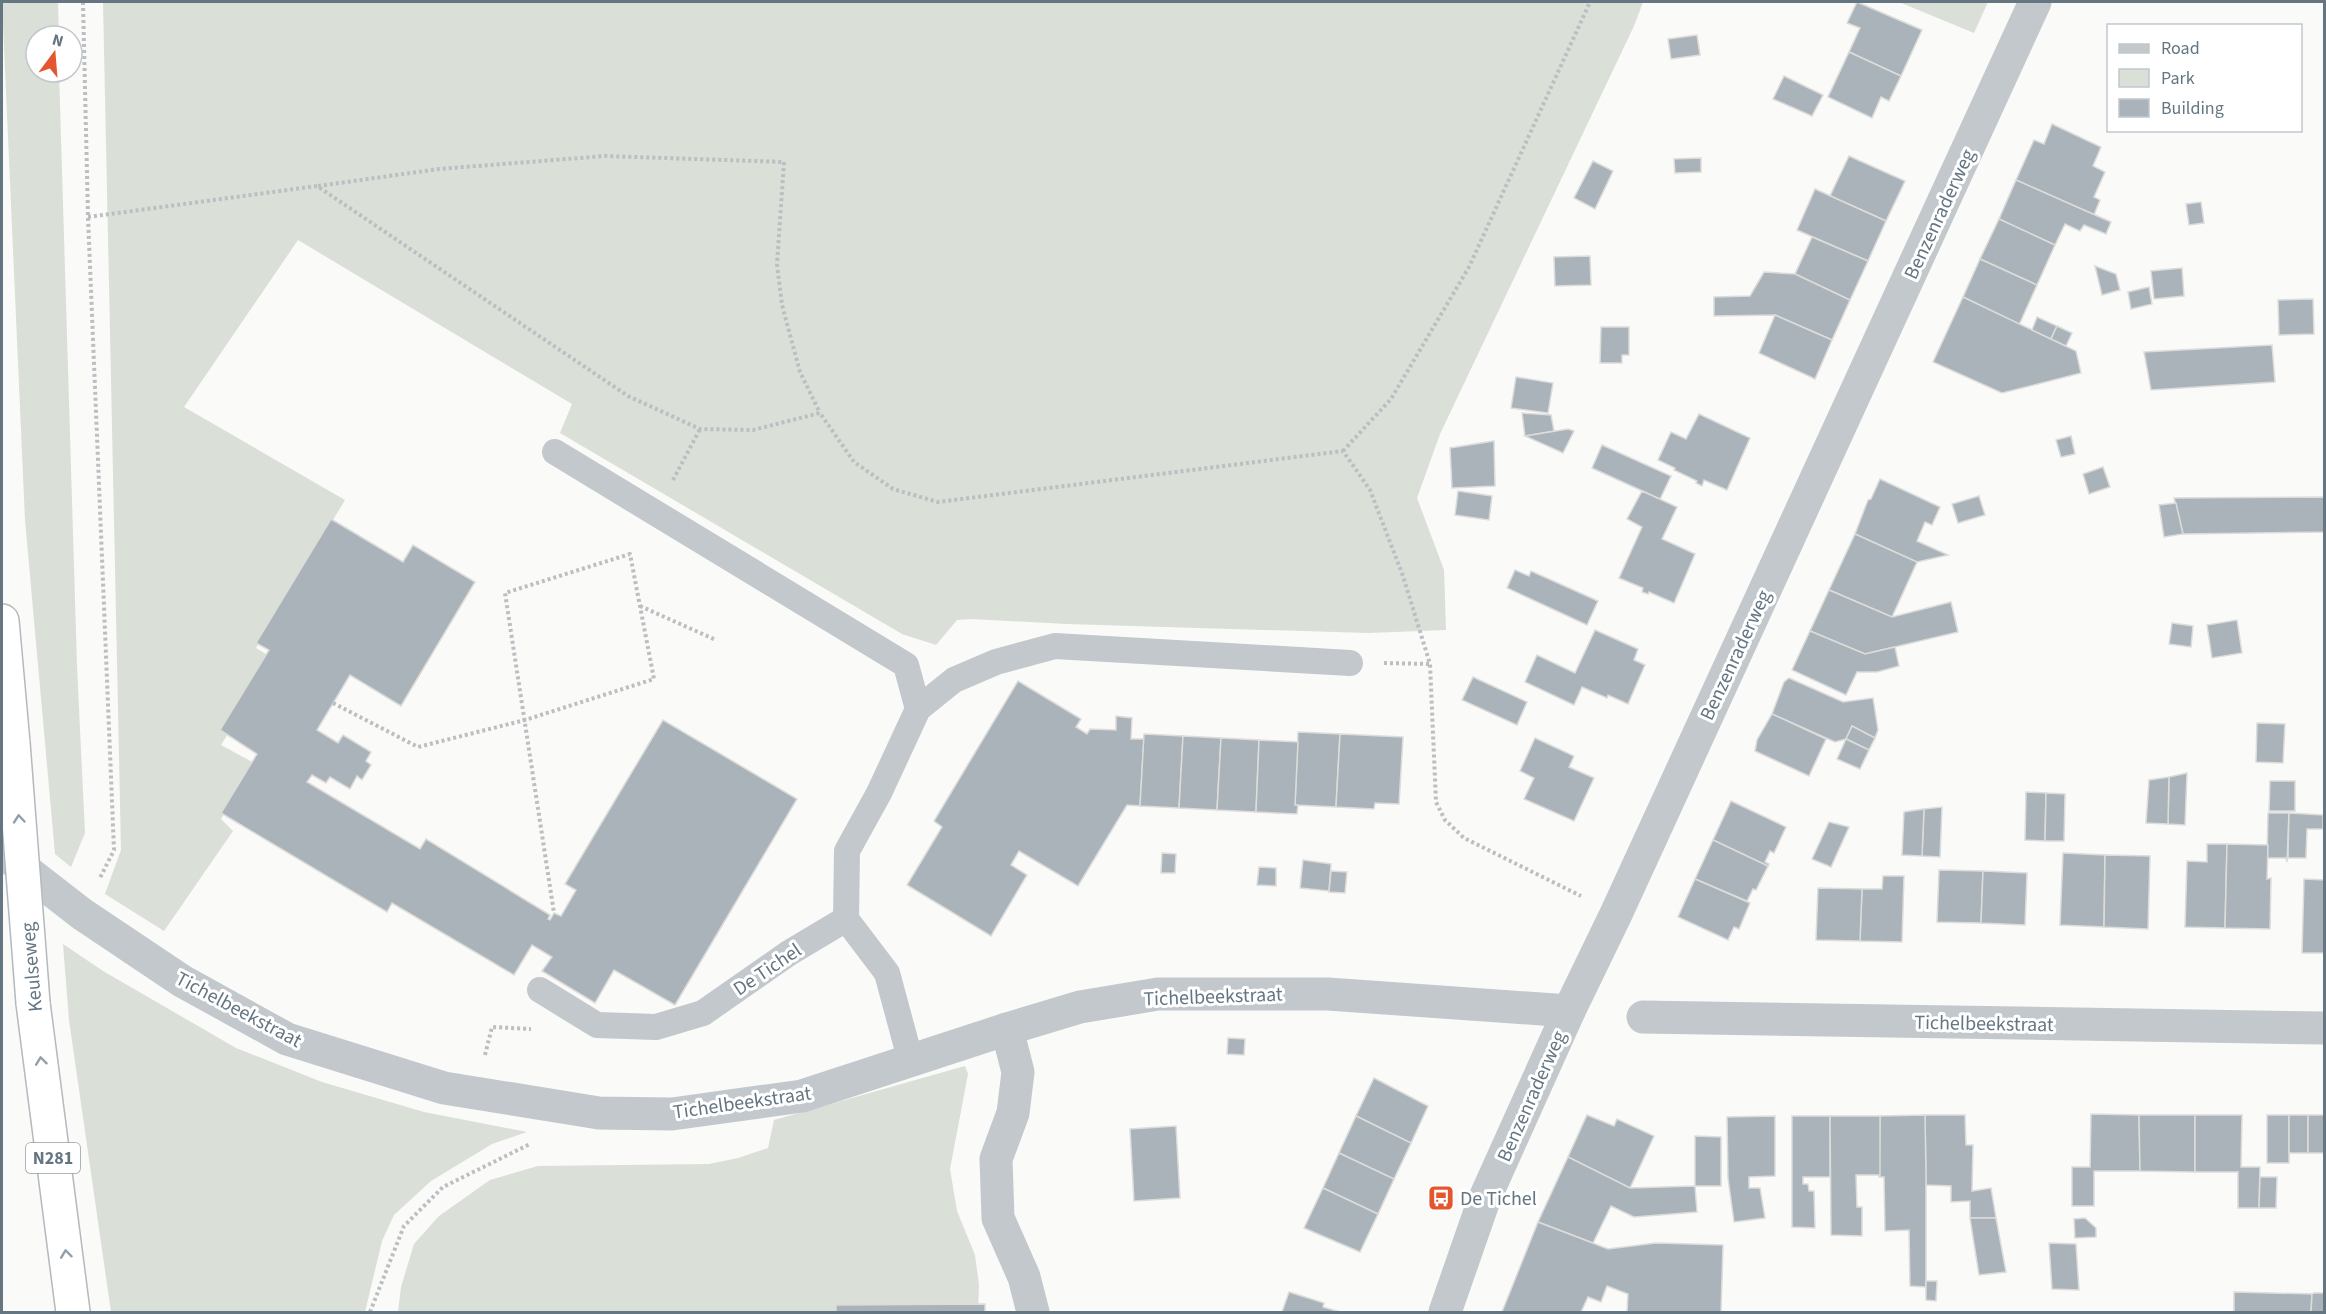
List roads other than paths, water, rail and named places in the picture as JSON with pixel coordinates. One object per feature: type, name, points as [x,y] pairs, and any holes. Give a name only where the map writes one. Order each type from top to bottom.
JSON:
[{"type":"highway","name":"Keulseweg","points":[[2,621],[33,1003],[73,1312]]},
{"type":"street","name":"Benzenraderweg","points":[[1445,1312],[1484,1200],[1569,1011],[1616,914],[2035,2]]},
{"type":"street","name":"Tichelbeekstraat","points":[[2,852],[82,914],[182,981],[287,1039],[444,1088],[599,1113],[672,1114],[802,1096],[1080,1007],[1158,994],[1328,994],[1569,1011]]},
{"type":"street","name":"Tichelbeekstraat","points":[[1643,1017],[2325,1028]]},
{"type":"street","points":[[1007,1029],[1018,1072],[1013,1113],[996,1159],[998,1218],[1024,1276],[1033,1312]]},
{"type":"lane","points":[[555,452],[906,665],[918,709]]},
{"type":"lane","points":[[911,1062],[887,973],[846,919],[847,851],[879,793],[918,709],[954,680],[996,662],[1054,646],[1350,663]]},
{"type":"lane","name":"De Tichel","points":[[540,990],[597,1025],[656,1027],[703,1013],[789,953],[846,919]]},
{"type":"place","name":"De Tichel","points":[[1441,1198]]}]
